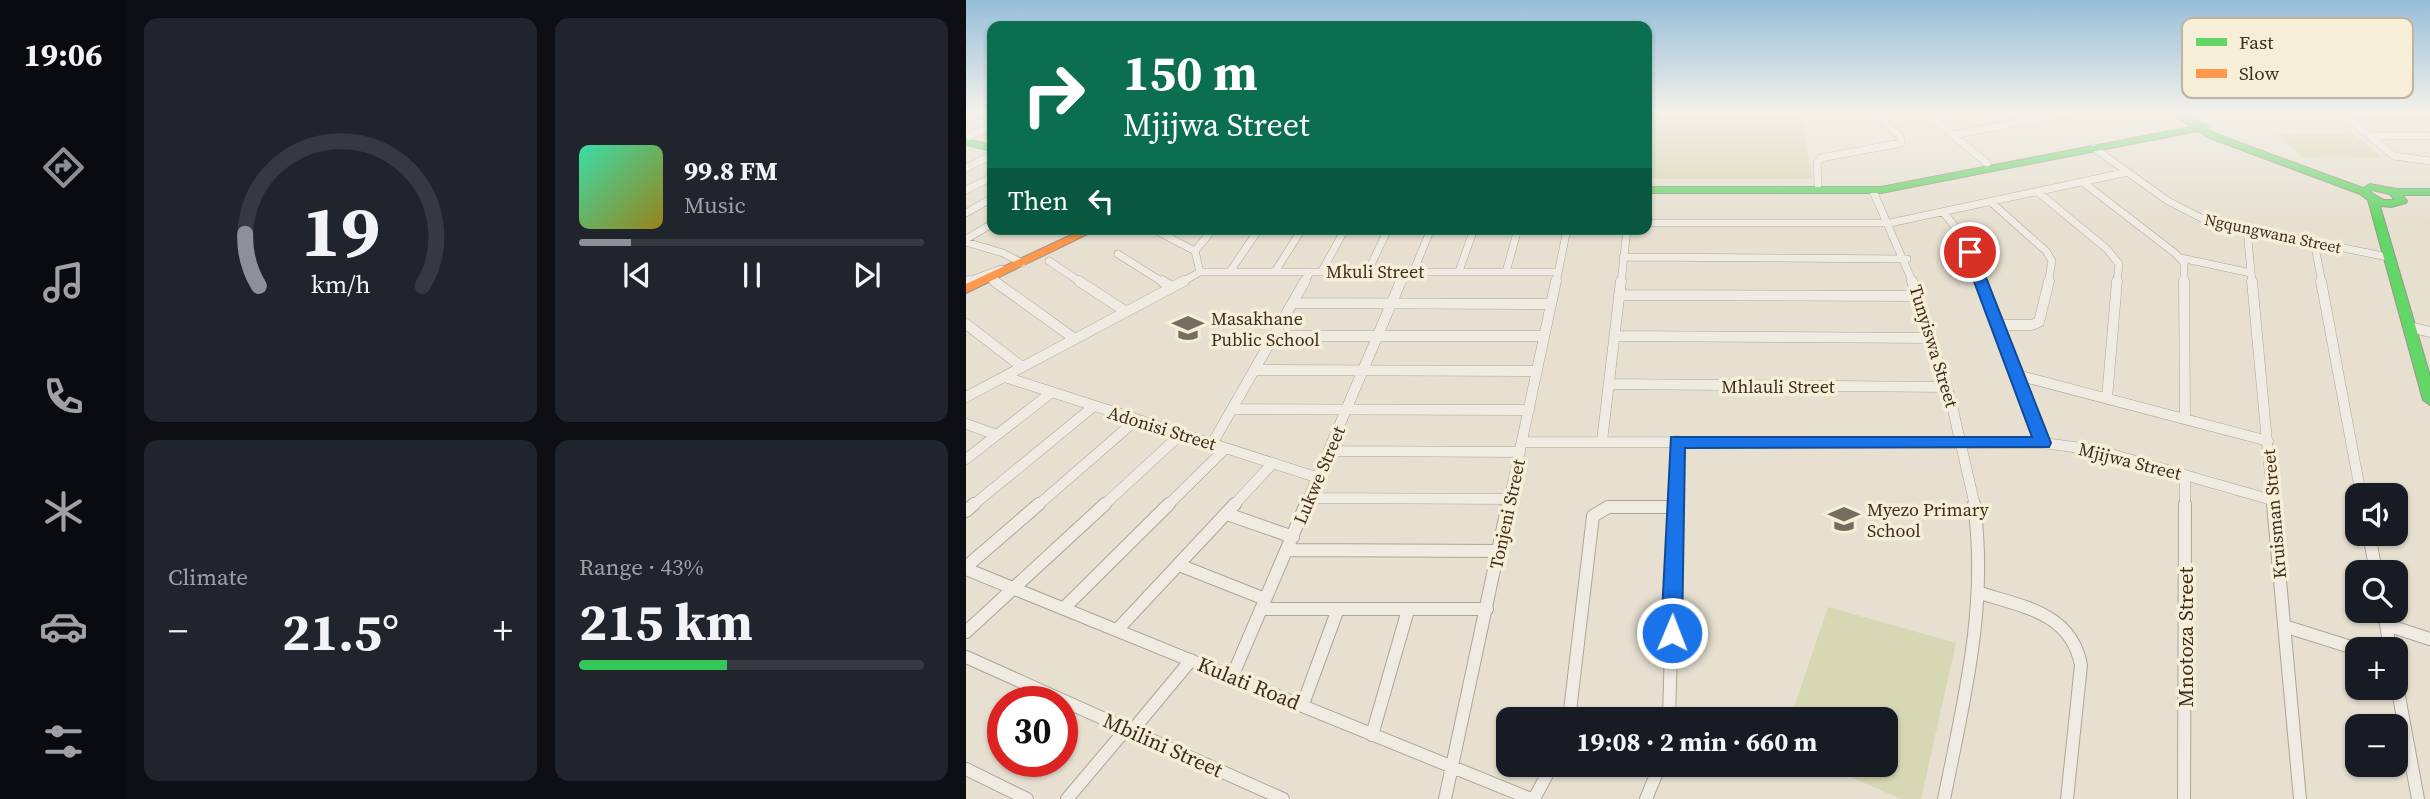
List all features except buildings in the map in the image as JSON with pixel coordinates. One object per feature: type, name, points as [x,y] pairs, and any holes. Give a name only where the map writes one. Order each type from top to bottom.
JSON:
[{"type":"main road","points":[[1652,184],[1884,184],[2058,149]]},
{"type":"main road","points":[[1652,190],[1873,191],[2087,149]]},
{"type":"main road","points":[[2250,149],[2369,193]]},
{"type":"main road","points":[[2260,149],[2395,204],[2402,201],[2397,195]]},
{"type":"main road","points":[[2397,195],[2430,192]]},
{"type":"main road","points":[[2369,193],[2430,400]]},
{"type":"main road","points":[[2397,195],[2430,198]]},
{"type":"main road","points":[[1020,262],[1073,235]]},
{"type":"main road","points":[[966,285],[1080,235]]},
{"type":"street","points":[[1818,184],[1817,163],[1821,158],[1867,149]]},
{"type":"street","points":[[1970,149],[1987,163]]},
{"type":"street","name":"Ngqungwana Street","points":[[2096,149],[2189,213],[2247,229],[2388,257]]},
{"type":"street","points":[[2385,149],[2403,160],[2430,162]]},
{"type":"street","points":[[966,168],[987,158]]},
{"type":"street","points":[[1652,223],[1890,223],[2128,172]]},
{"type":"street","points":[[966,190],[987,180]]},
{"type":"street","points":[[2084,183],[2181,258],[2251,274]]},
{"type":"street","name":"Tunyiswa Street","points":[[1873,191],[1907,259],[1964,441],[1979,562],[1977,627],[1944,799]]},
{"type":"street","points":[[2039,193],[2108,249],[2119,264],[2107,398]]},
{"type":"street","points":[[966,213],[987,201]]},
{"type":"street","points":[[1992,203],[2046,251],[2053,266],[2039,322],[2032,325],[1999,325]]},
{"type":"street","points":[[1944,213],[1964,238],[2043,443]]},
{"type":"street","points":[[966,241],[987,227]]},
{"type":"street","name":"Kruisman Street","points":[[2247,229],[2300,799]]},
{"type":"street","points":[[1164,235],[1195,251]]},
{"type":"street","points":[[966,397],[1197,273],[1195,251],[1208,235]]},
{"type":"street","points":[[1231,271],[1255,235]]},
{"type":"street","points":[[1276,270],[1298,235]]},
{"type":"street","points":[[1322,271],[1342,235]]},
{"type":"street","points":[[1368,271],[1385,235]]},
{"type":"street","name":"Lukwe Street","points":[[1232,677],[1311,498],[1392,303],[1428,235]]},
{"type":"street","points":[[1459,271],[1472,235]]},
{"type":"street","points":[[1506,272],[1516,235]]},
{"type":"street","name":"Tonjeni Street","points":[[1445,799],[1566,235]]},
{"type":"street","points":[[1602,442],[1625,235]]},
{"type":"street","points":[[966,241],[1003,253],[1020,262]]},
{"type":"street","points":[[2314,242],[2359,483]]},
{"type":"street","points":[[1118,254],[1170,286]]},
{"type":"street","points":[[1623,257],[1907,259]]},
{"type":"street","points":[[2181,258],[2186,275],[2185,419]]},
{"type":"street","points":[[1048,261],[1125,311]]},
{"type":"street","name":"Mkuli Street","points":[[1197,273],[1276,270],[1557,272]]},
{"type":"street","points":[[1212,444],[1310,272]]},
{"type":"street","points":[[996,273],[1075,339]]},
{"type":"street","points":[[1619,295],[1919,296]]},
{"type":"street","points":[[1293,303],[1551,304]]},
{"type":"street","points":[[966,324],[1022,367]]},
{"type":"street","points":[[2409,327],[2430,332]]},
{"type":"street","points":[[1274,336],[1544,336]]},
{"type":"street","points":[[1615,337],[1932,338]]},
{"type":"street","points":[[1255,370],[1536,371]]},
{"type":"street","points":[[2017,375],[2268,441]]},
{"type":"street","name":"Adonisi Street","points":[[1005,377],[1319,478]]},
{"type":"street","name":"Mhlauli Street","points":[[1609,384],[1947,387]]},
{"type":"street","points":[[966,459],[1052,392]]},
{"type":"street","points":[[966,510],[1094,406]]},
{"type":"street","points":[[1232,409],[1528,410]]},
{"type":"street","points":[[966,568],[1136,420]]},
{"type":"street","points":[[966,424],[997,435]]},
{"type":"street","points":[[966,632],[1181,434]]},
{"type":"street","name":"Mjijwa Street","points":[[1330,451],[1521,447],[1602,442],[2043,443],[2096,450],[2272,500]]},
{"type":"street","points":[[1669,707],[1677,442]]},
{"type":"street","points":[[1064,608],[1226,448]]},
{"type":"street","points":[[1118,629],[1273,463]]},
{"type":"street","name":"Mnotoza Street","points":[[2184,799],[2185,475]]},
{"type":"street","points":[[1311,498],[1510,499]]},
{"type":"street","points":[[1570,707],[1593,516],[1608,507],[1675,507]]},
{"type":"street","points":[[1227,514],[1293,537]]},
{"type":"street","points":[[1287,550],[1500,551]]},
{"type":"street","points":[[1179,565],[1263,604],[1338,609],[1487,609]]},
{"type":"street","name":"Kulati Road","points":[[966,568],[1533,799]]},
{"type":"street","points":[[1980,593],[2056,621],[2072,633],[2078,644],[2081,665],[2067,799]]},
{"type":"street","points":[[1303,704],[1338,609]]},
{"type":"street","points":[[1372,735],[1408,610]]},
{"type":"street","points":[[2388,637],[2387,625],[2430,639]]},
{"type":"street","points":[[2284,626],[2345,645]]},
{"type":"street","name":"Mbilini Street","points":[[966,657],[1283,799]]},
{"type":"street","points":[[1067,799],[1191,660]]},
{"type":"street","points":[[2400,700],[2418,799]]},
{"type":"street","points":[[966,769],[1027,799]]},
{"type":"street","points":[[1533,799],[1545,777]]},
{"type":"street","points":[[1646,799],[1655,777]]},
{"type":"green space","points":[[1652,149],[1807,149],[1812,179],[1652,179]]},
{"type":"green space","points":[[2294,149],[2372,149],[2381,157],[2303,158]]},
{"type":"green space","points":[[1828,607],[1956,643],[1921,799],[1901,799],[1851,777],[1898,777],[1898,707],[1794,707]]},
{"type":"traffic: fast","points":[[1652,190],[1881,190],[2091,149]]},
{"type":"traffic: fast","points":[[2249,149],[2364,192]]},
{"type":"traffic: fast","points":[[2370,187],[2393,191],[2402,201],[2386,204],[2372,199],[2364,192],[2370,187]]},
{"type":"traffic: fast","points":[[2394,192],[2430,192]]},
{"type":"traffic: fast","points":[[2373,200],[2430,400]]},
{"type":"traffic: slow","points":[[966,289],[1080,235]]},
{"type":"place","name":"Masakhane Public School","points":[[1188,328]]},
{"type":"place","name":"Myezo Primary School","points":[[1844,519]]},
{"type":"route","points":[[1672,633],[1677,442],[2043,443],[1970,252]]}]
